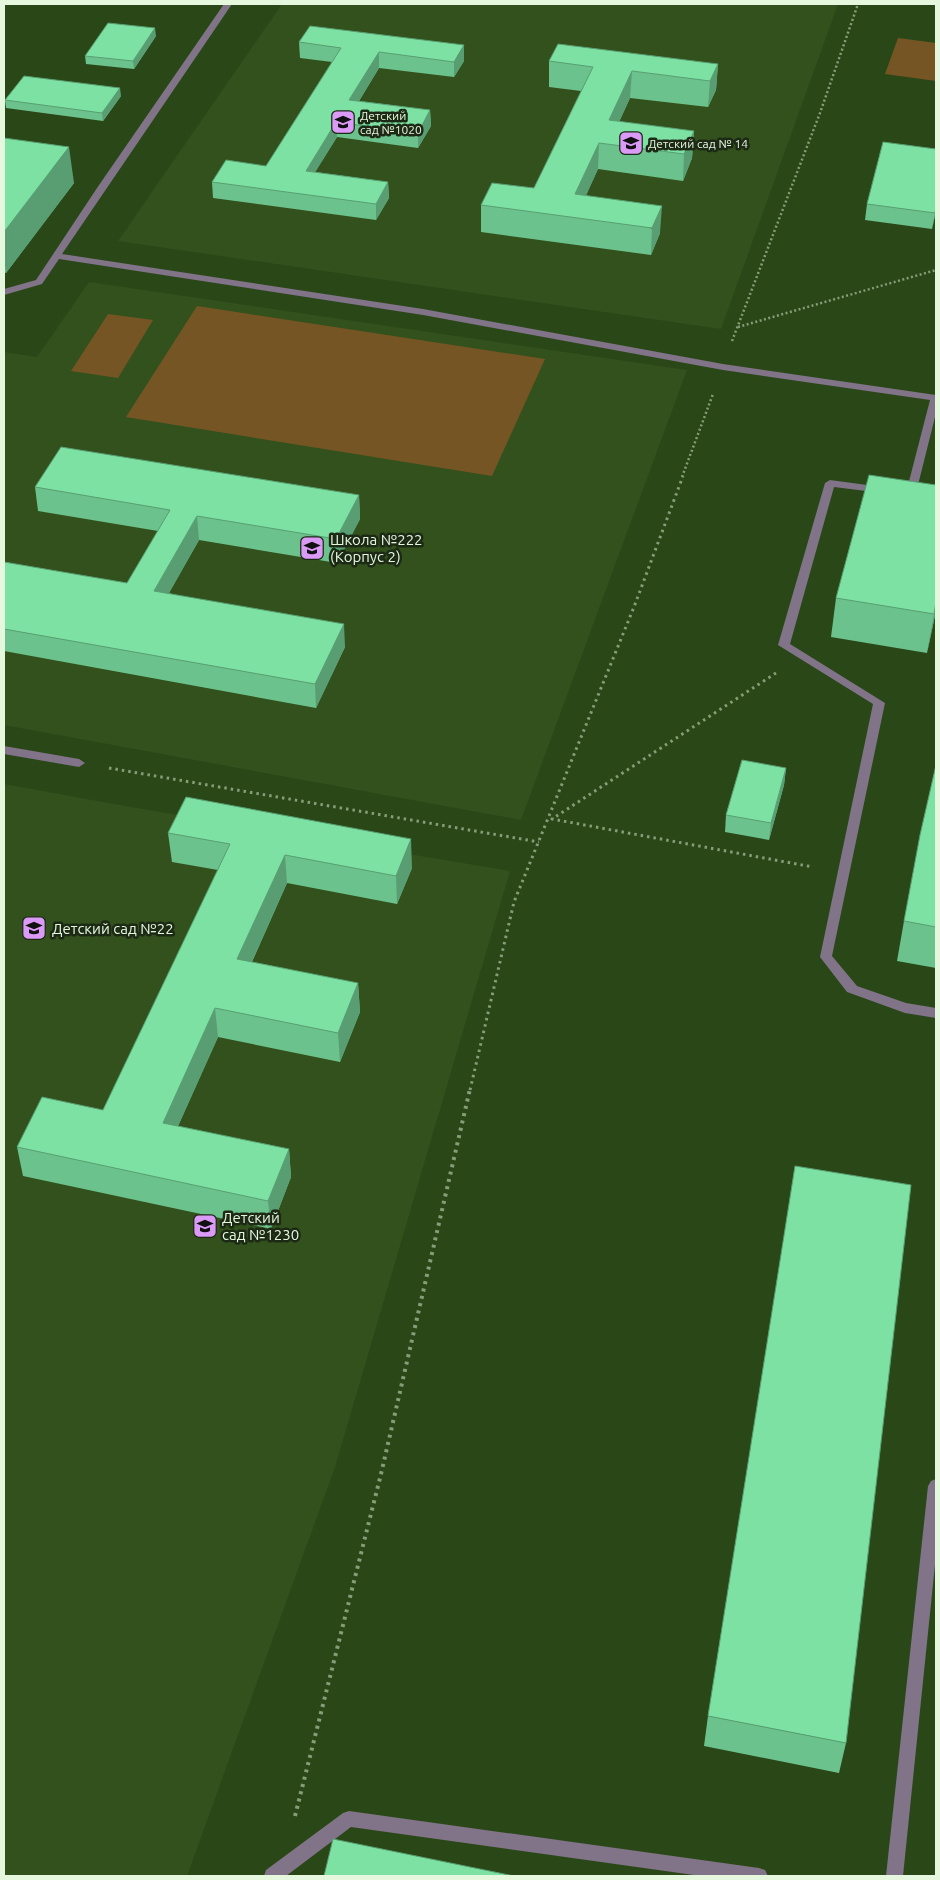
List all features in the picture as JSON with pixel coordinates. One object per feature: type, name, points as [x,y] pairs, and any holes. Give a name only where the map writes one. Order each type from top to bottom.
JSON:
[{"type":"lane","points":[[4,292],[39,282],[228,4]]},
{"type":"lane","points":[[56,256],[423,312],[723,367],[936,398],[912,495],[830,482],[784,645],[879,703],[826,957],[852,989],[905,1008],[936,1012]]},
{"type":"lane","points":[[4,750],[79,763]]},
{"type":"lane","points":[[894,1876],[936,1486]]},
{"type":"lane","points":[[277,1872],[349,1819],[759,1876]]},
{"type":"path","points":[[277,1872],[381,1474],[514,902],[634,608],[816,123],[858,4]]},
{"type":"path","points":[[738,327],[936,270]]},
{"type":"path","points":[[802,656],[552,819],[843,872]]},
{"type":"path","points":[[79,763],[539,842]]},
{"type":"shaded area","points":[[282,4],[838,4],[721,329],[118,241]]},
{"type":"shaded area","points":[[898,38],[936,43],[936,81],[885,74]]},
{"type":"shaded area","name":"Школа №222 (Корпус 2)","points":[[89,282],[687,370],[521,820],[4,725],[4,352],[37,357]]},
{"type":"shaded area","points":[[197,306],[545,359],[492,476],[126,417]]},
{"type":"shaded area","points":[[108,314],[153,320],[118,378],[71,371]]},
{"type":"shaded area","name":"Детский сад №1230","points":[[4,784],[510,871],[335,1467],[187,1876],[4,1876]]},
{"type":"building","points":[[108,23],[155,28],[133,61],[85,56]]},
{"type":"building","points":[[310,26],[464,45],[454,62],[379,52],[349,100],[430,110],[418,133],[336,122],[306,171],[388,182],[376,204],[212,182],[226,160],[266,166],[341,48],[299,42]]},
{"type":"building","points":[[558,44],[718,64],[710,81],[632,71],[609,120],[694,131],[684,154],[599,143],[575,194],[662,206],[652,228],[481,205],[492,183],[534,188],[593,67],[549,61]]},
{"type":"building","points":[[24,76],[120,88],[102,113],[5,100]]},
{"type":"building","points":[[4,138],[69,147],[4,232]]},
{"type":"building","points":[[883,142],[936,149],[935,213],[867,204]]},
{"type":"building","points":[[61,447],[359,495],[336,539],[197,516],[154,591],[344,624],[315,684],[4,629],[4,562],[127,583],[170,510],[35,487]]},
{"type":"building","points":[[869,475],[936,485],[936,602],[934,614],[836,598]]},
{"type":"building","points":[[742,760],[786,768],[771,823],[726,815]]},
{"type":"building","points":[[936,765],[936,927],[904,921],[920,835]]},
{"type":"building","points":[[186,797],[411,839],[396,876],[285,855],[237,959],[358,983],[338,1033],[215,1008],[163,1123],[289,1149],[268,1201],[17,1147],[42,1097],[103,1110],[230,844],[168,833]]},
{"type":"building","points":[[795,1166],[911,1185],[846,1743],[708,1716]]},
{"type":"building","points":[[333,1839],[514,1876],[324,1876]]},
{"type":"place","name":"Детский сад №1020","points":[[343,122]]},
{"type":"place","name":"Детский сад № 14","points":[[631,143]]},
{"type":"place","name":"Школа №222 (Корпус 2)","points":[[312,548]]},
{"type":"place","name":"Детский сад №22","points":[[34,928]]},
{"type":"place","name":"Детский сад №1230","points":[[205,1226]]}]
